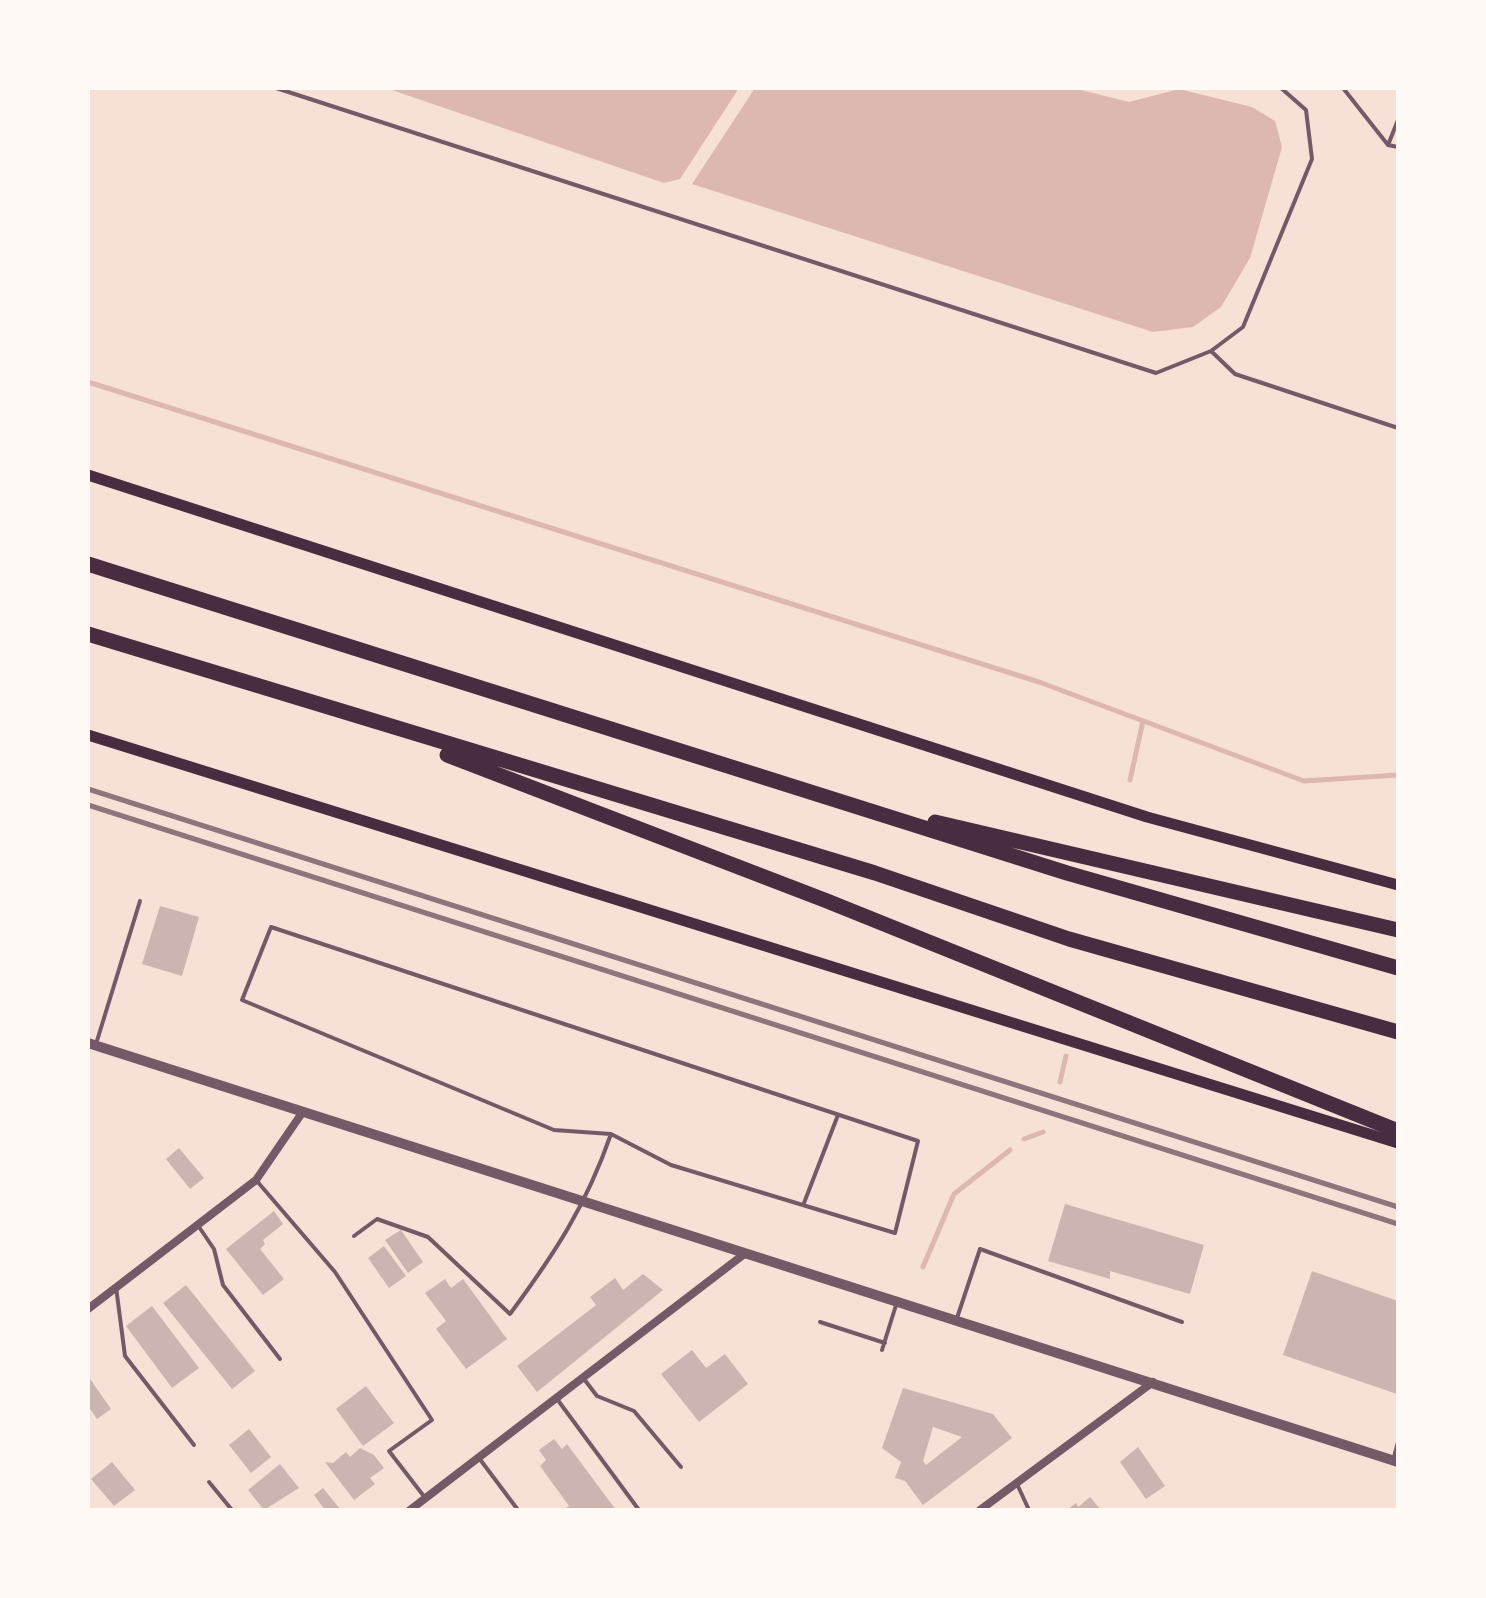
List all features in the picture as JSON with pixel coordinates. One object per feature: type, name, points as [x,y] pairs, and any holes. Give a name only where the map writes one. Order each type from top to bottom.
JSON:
[{"type":"highway","points":[[88,564],[1132,893],[1398,968]]},
{"type":"highway","points":[[88,634],[370,723],[874,873],[1070,938],[1398,1032]]},
{"type":"highway","points":[[370,723],[876,920],[1398,1131]]},
{"type":"highway","points":[[825,796],[1398,930]]},
{"type":"main road","points":[[88,476],[1148,817],[1398,885]]},
{"type":"main road","points":[[88,735],[1398,1143]]},
{"type":"street","points":[[92,1044],[1396,1461]]},
{"type":"street","points":[[88,1309],[256,1180],[302,1112]]},
{"type":"street","points":[[410,1510],[743,1254]]},
{"type":"street","points":[[980,1510],[1153,1382]]},
{"type":"lane","points":[[276,88],[1156,372],[1211,351],[1243,327],[1312,158],[1306,110],[1281,88]]},
{"type":"lane","points":[[1343,88],[1388,144],[1398,147]]},
{"type":"lane","points":[[1388,144],[1398,120]]},
{"type":"lane","points":[[1211,351],[1235,374],[1398,428]]},
{"type":"lane","points":[[92,1044],[140,901]]},
{"type":"lane","points":[[271,927],[838,1115],[918,1141],[895,1233],[804,1202],[671,1165],[611,1134],[554,1130],[242,1000],[271,927]]},
{"type":"lane","points":[[804,1202],[838,1115]]},
{"type":"lane","points":[[354,1236],[377,1220],[428,1237],[510,1314],[586,1203],[611,1134]]},
{"type":"lane","points":[[256,1180],[335,1272],[432,1420],[389,1451],[426,1499]]},
{"type":"lane","points":[[197,1224],[214,1249],[223,1285],[280,1359]]},
{"type":"lane","points":[[956,1321],[980,1249],[1182,1322]]},
{"type":"lane","points":[[116,1287],[124,1356],[194,1445]]},
{"type":"lane","points":[[882,1350],[897,1302]]},
{"type":"lane","points":[[820,1322],[885,1343]]},
{"type":"lane","points":[[584,1379],[597,1396],[634,1410],[680,1466]]},
{"type":"lane","points":[[558,1398],[639,1510]]},
{"type":"lane","points":[[1396,1461],[1398,1442]]},
{"type":"lane","points":[[479,1458],[518,1510]]},
{"type":"lane","points":[[208,1482],[232,1510]]},
{"type":"lane","points":[[1016,1484],[1029,1510]]},
{"type":"shaded area","points":[[386,88],[739,88],[680,179],[664,183]]},
{"type":"shaded area","points":[[755,88],[1073,88],[1129,102],[1179,89],[1252,107],[1275,121],[1282,147],[1250,258],[1221,307],[1193,327],[1153,332],[692,184]]},
{"type":"building","points":[[160,906],[199,917],[182,976],[142,964]]},
{"type":"building","points":[[179,1148],[204,1178],[190,1189],[166,1159]]},
{"type":"building","points":[[1065,1204],[1204,1245],[1190,1294],[1110,1271],[1110,1279],[1048,1261]]},
{"type":"building","points":[[274,1211],[283,1224],[263,1240],[265,1244],[260,1249],[284,1279],[263,1295],[226,1249]]},
{"type":"building","points":[[401,1230],[423,1262],[408,1273],[385,1240]]},
{"type":"building","points":[[384,1246],[406,1276],[389,1288],[368,1258]]},
{"type":"building","points":[[1312,1271],[1398,1301],[1397,1394],[1283,1355]]},
{"type":"building","points":[[643,1274],[663,1290],[537,1392],[517,1366],[596,1305],[590,1297],[615,1278],[623,1290]]},
{"type":"building","points":[[445,1279],[451,1288],[463,1279],[507,1339],[466,1369],[436,1329],[446,1321],[425,1293]]},
{"type":"building","points":[[186,1285],[255,1371],[232,1389],[163,1303]]},
{"type":"building","points":[[152,1306],[199,1368],[172,1388],[126,1326]]},
{"type":"building","points":[[692,1350],[706,1368],[725,1354],[748,1384],[699,1422],[661,1374]]},
{"type":"building","points":[[88,1376],[111,1409],[97,1419],[88,1406]]},
{"type":"building","points":[[366,1386],[394,1423],[363,1446],[336,1409]]},
{"type":"building","points":[[903,1388],[993,1414],[1012,1438],[923,1505],[905,1481],[895,1478],[901,1462],[882,1448]],"holes":[[[933,1427],[962,1437],[926,1465],[923,1461]]]},
{"type":"building","points":[[249,1429],[271,1457],[251,1473],[229,1445]]},
{"type":"building","points":[[554,1439],[562,1449],[567,1444],[616,1510],[563,1510],[569,1506],[540,1466],[546,1460],[539,1450]]},
{"type":"building","points":[[1138,1447],[1165,1486],[1146,1499],[1120,1462]]},
{"type":"building","points":[[360,1448],[374,1455],[384,1468],[370,1478],[375,1484],[354,1500],[325,1462],[333,1463],[346,1452],[350,1457]]},
{"type":"building","points":[[112,1462],[135,1490],[114,1506],[91,1479]]},
{"type":"building","points":[[280,1464],[299,1488],[264,1510],[248,1490]]},
{"type":"building","points":[[323,1488],[341,1510],[325,1510],[314,1495]]},
{"type":"building","points":[[1090,1497],[1101,1510],[1067,1510],[1076,1503],[1078,1507]]},
{"type":"waterway","points":[[88,382],[1039,682],[1304,781],[1398,775]]},
{"type":"waterway","points":[[1130,780],[1143,721]]},
{"type":"waterway","points":[[1060,1082],[1066,1056]]},
{"type":"waterway","points":[[1024,1139],[1043,1132]]},
{"type":"waterway","points":[[923,1267],[954,1194],[1010,1150]]},
{"type":"railway","points":[[88,789],[1398,1207]]},
{"type":"railway","points":[[88,805],[1398,1224]]}]
